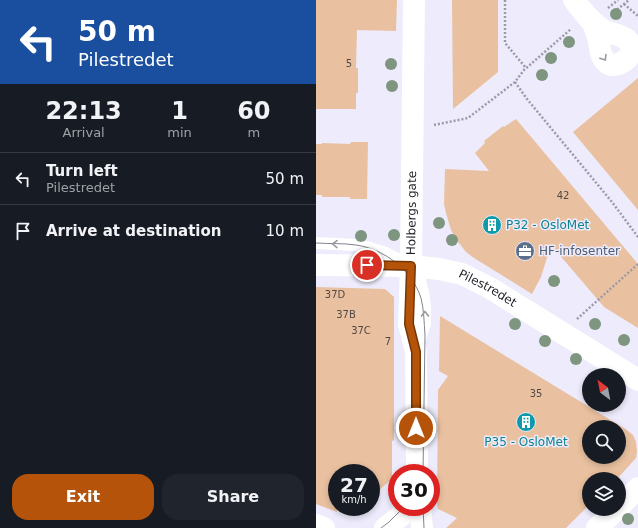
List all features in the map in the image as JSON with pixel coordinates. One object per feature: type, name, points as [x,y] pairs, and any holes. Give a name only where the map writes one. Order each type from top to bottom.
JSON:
[{"type":"street","name":"Holbergs gate","points":[[414,0],[409,324],[416,352],[417,464]]},
{"type":"street","points":[[574,0],[601,19]]},
{"type":"street","name":"Pilestredet","points":[[316,265],[411,266],[451,271],[475,280],[490,288],[638,380]]},
{"type":"street","points":[[626,500],[638,488]]},
{"type":"street","points":[[385,528],[401,516]]},
{"type":"street","points":[[421,516],[422,528]]},
{"type":"street","points":[[597,528],[610,516]]},
{"type":"street","points":[[316,525],[324,528]]},
{"type":"lane","points":[[316,243],[349,244],[367,247],[386,253],[411,266]]},
{"type":"path","points":[[505,0],[505,43],[526,68]]},
{"type":"path","points":[[429,126],[468,118],[515,82],[526,68],[572,28],[601,19],[629,0]]},
{"type":"path","points":[[624,4],[638,16]]},
{"type":"path","points":[[515,82],[527,99],[612,202],[638,237]]},
{"type":"path","points":[[573,323],[638,264]]},
{"type":"building","points":[[316,0],[397,0],[396,31],[357,30],[356,68],[358,68],[358,93],[356,93],[356,109],[316,109]]},
{"type":"building","points":[[452,0],[498,0],[498,72],[453,109]]},
{"type":"building","points":[[638,78],[638,210],[573,132]]},
{"type":"building","points":[[516,119],[638,264],[638,328],[604,307],[551,245],[541,277],[532,294],[474,258],[466,252],[455,238],[451,230],[444,204],[445,169],[489,171],[475,153],[485,143],[484,141],[503,126],[504,127]]},
{"type":"building","points":[[351,142],[368,142],[367,199],[350,199],[350,197],[322,197],[322,195],[316,195],[316,144],[350,144]]},
{"type":"building","points":[[316,287],[385,289],[394,297],[394,440],[392,441],[392,464],[388,464],[388,482],[380,489],[380,464],[328,464],[328,509],[316,504]]},
{"type":"building","name":"P35 - OsloMet","points":[[440,316],[582,403],[582,412],[597,412],[611,420],[582,420],[582,464],[626,464],[626,429],[633,435],[636,442],[636,458],[623,472],[582,472],[582,512],[566,528],[446,528],[457,518],[440,510],[440,464],[437,464],[438,390],[448,376],[439,371]]},
{"type":"tram line","points":[[316,243],[356,245],[377,251],[396,262],[411,278],[417,288],[422,303],[425,335],[423,464]]},
{"type":"tram line","points":[[381,528],[395,516]]},
{"type":"tram line","points":[[423,516],[424,528]]},
{"type":"place","name":"P32 - OsloMet","points":[[492,225]]},
{"type":"place","name":"HF-infosenter","points":[[525,251]]},
{"type":"place","name":"P35 - OsloMet","points":[[526,422]]},
{"type":"route","points":[[367,265],[411,266],[409,324],[416,352],[416,428]]}]
